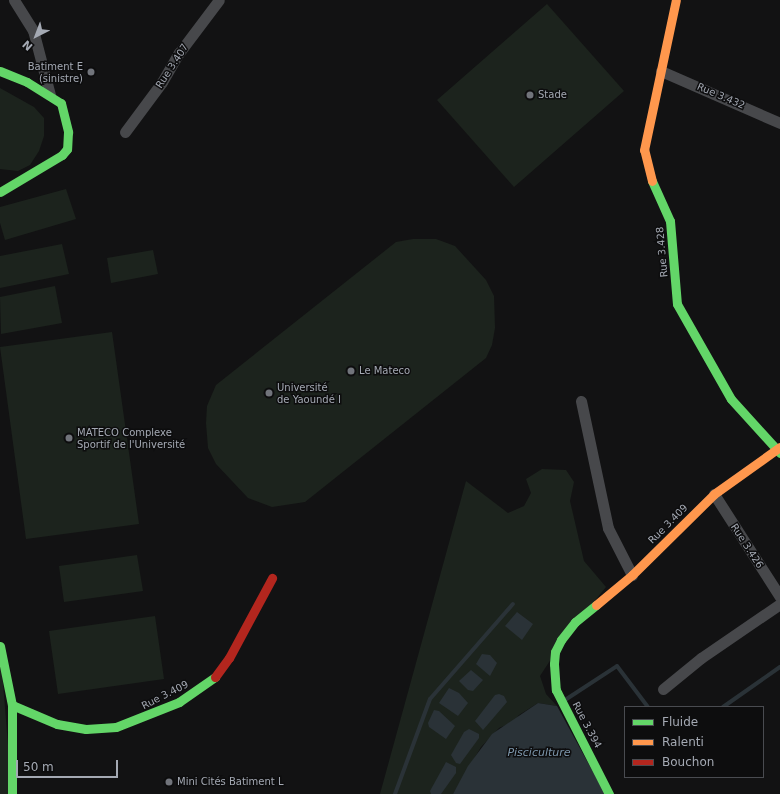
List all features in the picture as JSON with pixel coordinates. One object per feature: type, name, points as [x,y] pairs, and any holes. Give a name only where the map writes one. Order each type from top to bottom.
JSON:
[{"type":"street","points":[[14,0],[33,30],[50,95]]},
{"type":"street","name":"Rue 3.407","points":[[125,132],[162,82],[179,53],[219,0]]},
{"type":"street","name":"Rue 3.428","points":[[676,0],[644,150],[648,169],[670,220],[676,304],[731,399],[779,449]]},
{"type":"street","points":[[0,71],[50,95],[60,103],[64,112],[68,132],[67,149],[62,155],[0,192]]},
{"type":"street","name":"Rue 3.432","points":[[661,71],[780,123]]},
{"type":"street","points":[[580,401],[608,528],[632,575]]},
{"type":"street","name":"Rue 3.409","points":[[575,622],[632,575],[714,494],[779,449]]},
{"type":"street","name":"Rue 3.426","points":[[714,494],[780,597]]},
{"type":"street","name":"Rue 3.409","points":[[12,705],[57,724],[86,728],[116,726],[145,718],[178,702],[215,677],[228,658],[272,578]]},
{"type":"street","points":[[663,689],[701,658],[780,604]]},
{"type":"street","name":"Rue 3.394","points":[[575,622],[561,640],[555,652],[554,664],[556,690],[609,794]]},
{"type":"street","points":[[0,646],[12,705],[12,794]]},
{"type":"shaded area","name":"Stade","points":[[547,4],[624,91],[514,187],[437,100]]},
{"type":"shaded area","points":[[0,88],[34,107],[44,118],[44,136],[39,151],[30,165],[18,171],[0,169]]},
{"type":"shaded area","points":[[66,189],[76,219],[5,240],[0,223],[0,207]]},
{"type":"shaded area","name":"Le Mateco","points":[[413,239],[436,239],[455,246],[486,280],[494,296],[495,328],[492,345],[486,358],[305,502],[272,507],[248,498],[216,464],[208,448],[206,423],[207,406],[216,385],[396,242]]},
{"type":"shaded area","points":[[62,244],[69,274],[0,288],[0,256]]},
{"type":"shaded area","points":[[153,250],[158,274],[111,283],[107,258]]},
{"type":"shaded area","points":[[55,286],[62,323],[1,334],[0,297]]},
{"type":"shaded area","name":"MATECO Complexe Sportif de l'Université","points":[[112,332],[139,524],[26,539],[0,347]]},
{"type":"shaded area","points":[[542,469],[566,470],[574,482],[570,501],[584,561],[606,587],[566,636],[540,676],[546,694],[557,706],[538,703],[519,715],[513,722],[499,728],[481,747],[453,794],[380,794],[466,481],[508,513],[524,506],[531,493],[526,479]]},
{"type":"shaded area","points":[[137,555],[143,591],[64,602],[59,566]]},
{"type":"shaded area","points":[[155,616],[164,679],[58,694],[49,631]]},
{"type":"shaded area","points":[[0,646],[12,794],[0,794]]},
{"type":"water","points":[[517,612],[533,624],[522,640],[505,626]]},
{"type":"water","points":[[482,654],[490,655],[497,663],[490,676],[476,664]]},
{"type":"water","points":[[471,670],[483,680],[473,691],[468,690],[459,681]]},
{"type":"water","points":[[449,688],[459,693],[468,703],[458,716],[439,703]]},
{"type":"water","points":[[499,694],[504,696],[507,702],[483,730],[475,721],[495,695]]},
{"type":"water","name":"Pisciculture","points":[[538,703],[557,706],[605,794],[453,794],[468,766],[492,734]]},
{"type":"water","points":[[434,710],[439,711],[455,726],[446,739],[429,727],[428,723]]},
{"type":"water","points":[[469,729],[479,734],[479,738],[460,764],[456,763],[451,755],[464,732]]},
{"type":"water","points":[[446,762],[456,767],[456,773],[441,794],[431,794],[430,791]]},
{"type":"waterway","points":[[395,794],[430,699],[513,604]]},
{"type":"waterway","points":[[565,700],[617,666],[647,706]]},
{"type":"waterway","points":[[724,706],[780,667]]},
{"type":"traffic: fast","points":[[0,71],[27,82],[61,103],[68,132],[67,149],[62,155],[0,192]]},
{"type":"traffic: fast","points":[[652,181],[670,221],[677,304],[731,399],[780,453]]},
{"type":"traffic: fast","points":[[596,605],[575,622],[561,640],[555,652],[554,664],[556,690],[609,794]]},
{"type":"traffic: fast","points":[[0,646],[12,705],[12,794]]},
{"type":"traffic: fast","points":[[12,705],[57,724],[86,729],[116,727],[179,702],[215,677]]},
{"type":"traffic: slow","points":[[652,181],[644,150],[676,0]]},
{"type":"traffic: slow","points":[[596,605],[632,575],[714,494],[780,447]]},
{"type":"traffic: jam","points":[[215,677],[229,658],[272,578]]},
{"type":"place","name":"Batiment E (sinistre)","points":[[91,72]]},
{"type":"place","name":"Stade","points":[[530,95]]},
{"type":"place","name":"Le Mateco","points":[[351,371]]},
{"type":"place","name":"Université de Yaoundé I","points":[[269,393]]},
{"type":"place","name":"MATECO Complexe Sportif de l'Université","points":[[69,438]]},
{"type":"place","name":"Mini Cités Batiment L","points":[[169,782]]}]
